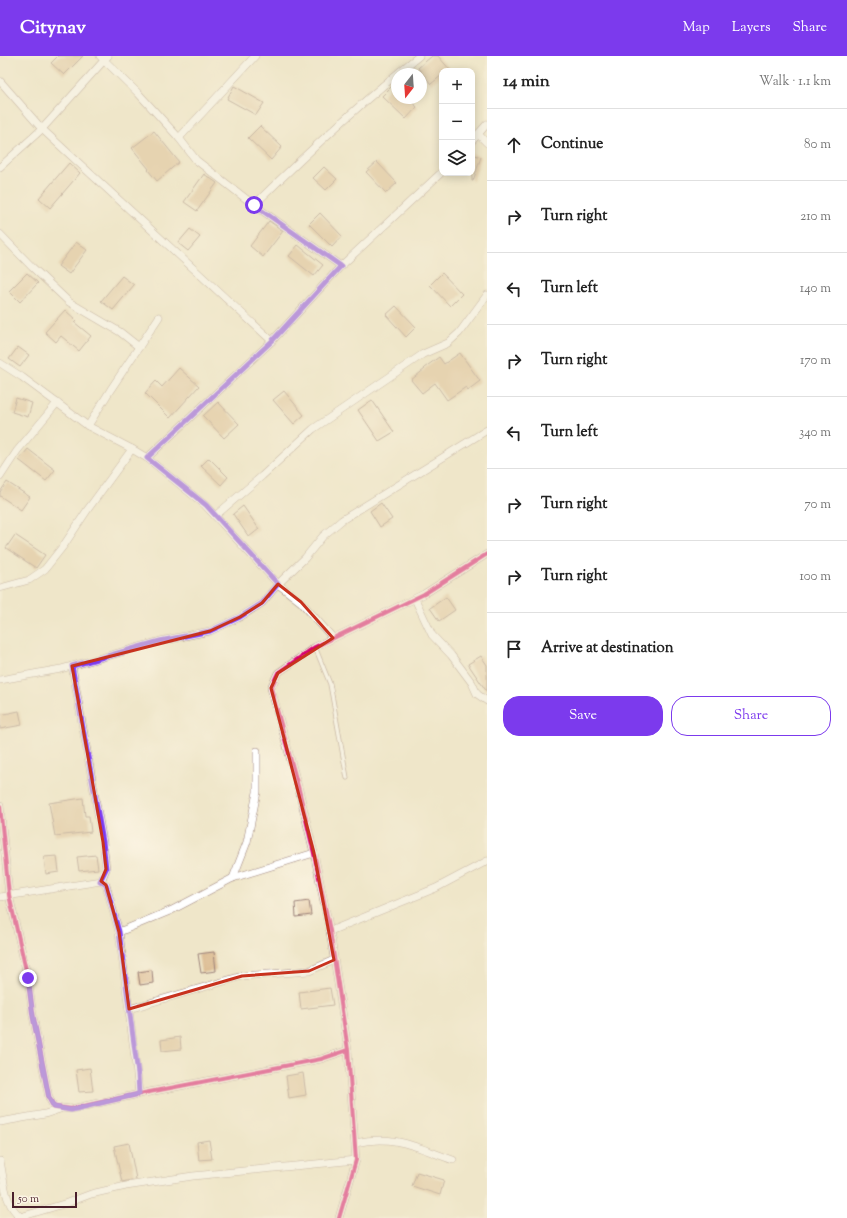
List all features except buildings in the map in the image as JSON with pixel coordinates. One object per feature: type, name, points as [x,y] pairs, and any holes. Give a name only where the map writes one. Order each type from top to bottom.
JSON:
[{"type":"street","points":[[179,138],[255,56]]},
{"type":"street","points":[[254,205],[310,150],[388,80],[419,56]]},
{"type":"street","points":[[0,167],[42,129],[104,57],[179,138],[196,160],[254,205],[341,266]]},
{"type":"street","points":[[0,81],[42,129],[272,341]]},
{"type":"street","points":[[473,140],[487,124]]},
{"type":"street","points":[[478,134],[487,143]]},
{"type":"street","points":[[147,458],[272,341],[341,266],[439,175]]},
{"type":"street","points":[[0,234],[69,302],[120,332],[139,347]]},
{"type":"street","points":[[215,516],[262,476],[313,429],[423,354],[448,343],[460,333],[487,295]]},
{"type":"street","points":[[88,426],[160,317]]},
{"type":"street","points":[[0,363],[22,377],[88,426],[147,458],[206,505],[278,584],[301,602],[333,638]]},
{"type":"street","points":[[0,477],[18,451],[57,403]]},
{"type":"street","points":[[0,680],[72,666],[160,641],[210,631],[240,617],[262,603],[278,584],[305,558],[323,536],[342,520],[487,430]]},
{"type":"street","points":[[0,588],[29,580],[45,569],[64,545],[88,509],[132,449]]},
{"type":"street","points":[[339,1218],[356,1160],[348,1050],[330,931],[314,853],[299,790],[271,688],[278,673],[315,648],[415,599],[486,557]]},
{"type":"street","points":[[415,599],[432,634],[451,655],[472,683],[477,694],[487,701]]},
{"type":"street","points":[[72,666],[103,842],[106,869],[100,881]]},
{"type":"street","points":[[233,878],[247,842],[257,792],[257,751]]},
{"type":"street","points":[[0,806],[9,895],[28,978],[33,1016],[49,1098],[54,1107],[71,1110],[139,1094],[321,1059],[348,1050]]},
{"type":"street","points":[[119,932],[172,910],[233,878],[314,853]]},
{"type":"street","points":[[330,931],[436,888],[487,861]]},
{"type":"street","points":[[0,897],[100,881],[106,885],[119,932],[138,1074],[139,1094]]},
{"type":"street","points":[[129,1009],[242,976],[309,971],[334,960]]},
{"type":"street","points":[[0,1122],[45,1114],[60,1109]]},
{"type":"street","points":[[355,1143],[370,1139],[401,1141],[453,1160]]},
{"type":"street","points":[[0,1161],[8,1199],[19,1217],[66,1204],[91,1194],[126,1186],[193,1176],[356,1160]]},
{"type":"lane","points":[[315,648],[330,684],[347,778]]},
{"type":"highlighted area","points":[[278,584],[301,602],[333,638],[278,673],[271,688],[314,853],[334,960],[309,971],[242,976],[129,1009],[119,932],[106,885],[101,881],[106,869],[103,842],[72,666],[210,631],[240,617],[262,603]]},
{"type":"cycle path","points":[[339,1218],[356,1160],[348,1050],[330,931],[314,853],[299,790],[271,688],[278,673],[315,647],[424,594],[487,554]]},
{"type":"cycle path","points":[[0,806],[9,895],[28,979],[33,1016],[49,1098],[54,1107],[71,1109],[139,1094],[321,1059],[348,1050]]},
{"type":"route","points":[[28,978],[33,1016],[49,1098],[54,1107],[71,1110],[139,1094],[138,1074],[119,932],[106,885],[100,881],[106,869],[103,842],[72,666],[160,641],[210,631],[240,617],[262,603],[278,584],[206,505],[147,458],[272,341],[341,266],[254,205]]}]
